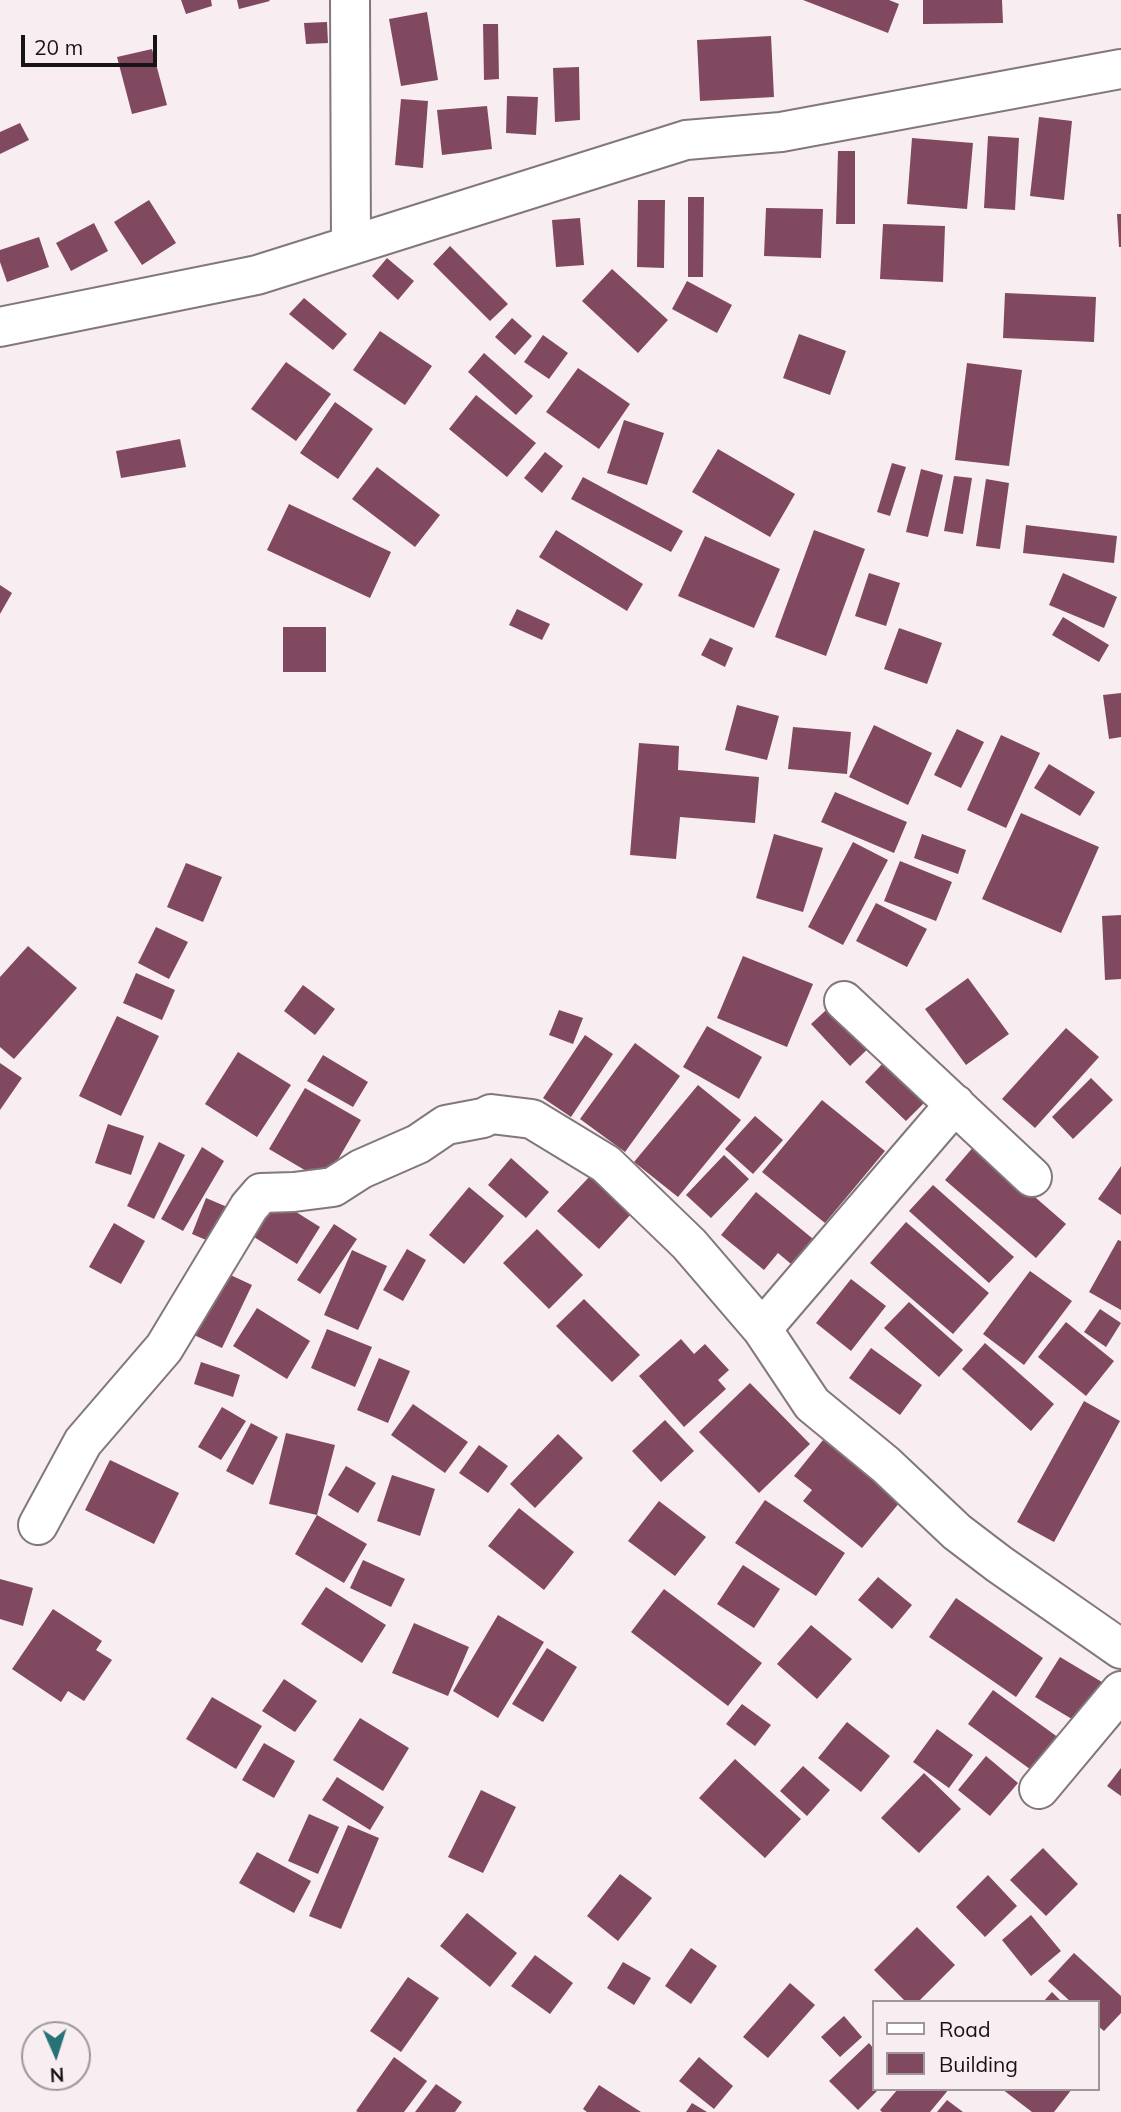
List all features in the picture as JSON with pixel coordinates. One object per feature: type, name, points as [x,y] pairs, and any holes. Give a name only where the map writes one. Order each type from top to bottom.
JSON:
[{"type":"street","points":[[350,0],[351,246]]},
{"type":"street","points":[[0,327],[257,275],[685,140],[781,132],[1121,69]]},
{"type":"street","points":[[845,1001],[1032,1177]]},
{"type":"street","points":[[762,1329],[955,1104]]},
{"type":"street","points":[[38,1525],[83,1442],[164,1348],[242,1218],[261,1193],[333,1187],[361,1169],[418,1144],[446,1125],[491,1114],[532,1119],[606,1164],[689,1244],[762,1329],[812,1404],[886,1465],[957,1532],[1121,1649]]},
{"type":"street","points":[[1039,1789],[1121,1691]]},
{"type":"building","points":[[181,0],[211,0],[212,6],[186,14]]},
{"type":"building","points":[[237,0],[269,0],[270,1],[239,9]]},
{"type":"building","points":[[803,0],[889,0],[899,4],[888,33]]},
{"type":"building","points":[[923,0],[1002,0],[1003,23],[923,24]]},
{"type":"building","points":[[427,12],[438,80],[401,86],[389,19]]},
{"type":"building","points":[[327,22],[328,43],[306,44],[304,23]]},
{"type":"building","points":[[483,24],[498,24],[499,79],[484,80]]},
{"type":"building","points":[[771,36],[774,97],[700,101],[697,40]]},
{"type":"building","points":[[152,49],[167,105],[132,114],[117,57]]},
{"type":"building","points":[[579,67],[580,120],[555,122],[553,68]]},
{"type":"building","points":[[507,96],[538,97],[536,135],[506,133]]},
{"type":"building","points":[[401,99],[428,101],[423,168],[395,165]]},
{"type":"building","points":[[487,106],[492,149],[442,155],[437,110]]},
{"type":"building","points":[[1039,117],[1072,121],[1064,200],[1030,196]]},
{"type":"building","points":[[20,123],[29,140],[0,154],[0,132]]},
{"type":"building","points":[[988,136],[1019,138],[1015,210],[984,208]]},
{"type":"building","points":[[912,138],[973,143],[967,209],[907,204]]},
{"type":"building","points":[[838,151],[855,151],[855,224],[836,224]]},
{"type":"building","points":[[688,197],[704,197],[703,277],[688,277]]},
{"type":"building","points":[[149,200],[176,243],[142,265],[114,222]]},
{"type":"building","points":[[638,200],[665,200],[664,268],[637,267]]},
{"type":"building","points":[[766,208],[823,209],[821,258],[764,256]]},
{"type":"building","points":[[1117,214],[1121,214],[1121,247],[1119,247]]},
{"type":"building","points":[[580,218],[584,265],[556,267],[552,220]]},
{"type":"building","points":[[94,223],[108,251],[71,271],[56,243]]},
{"type":"building","points":[[883,224],[945,226],[943,282],[880,279]]},
{"type":"building","points":[[39,237],[49,267],[7,282],[0,262],[0,250]]},
{"type":"building","points":[[450,246],[508,304],[490,321],[433,264]]},
{"type":"building","points":[[387,258],[414,281],[398,300],[372,276]]},
{"type":"building","points":[[612,269],[668,320],[638,353],[582,301]]},
{"type":"building","points":[[687,281],[732,305],[717,333],[672,309]]},
{"type":"building","points":[[1005,293],[1096,297],[1094,342],[1003,338]]},
{"type":"building","points":[[304,298],[347,334],[333,350],[289,314]]},
{"type":"building","points":[[512,318],[532,336],[515,355],[495,337]]},
{"type":"building","points":[[380,331],[432,366],[405,405],[353,370]]},
{"type":"building","points":[[799,334],[846,351],[830,395],[783,378]]},
{"type":"building","points":[[543,335],[568,353],[549,379],[524,362]]},
{"type":"building","points":[[484,353],[533,396],[516,415],[468,372]]},
{"type":"building","points":[[286,362],[331,394],[296,441],[251,409]]},
{"type":"building","points":[[967,363],[1022,370],[1009,466],[955,460]]},
{"type":"building","points":[[578,368],[630,404],[599,449],[546,412]]},
{"type":"building","points":[[476,395],[536,443],[507,477],[449,429]]},
{"type":"building","points":[[335,402],[373,429],[338,479],[300,453]]},
{"type":"building","points":[[624,420],[664,433],[647,485],[607,473]]},
{"type":"building","points":[[180,439],[186,467],[121,478],[116,451]]},
{"type":"building","points":[[718,449],[795,494],[770,537],[692,492]]},
{"type":"building","points":[[545,452],[563,466],[542,493],[524,478]]},
{"type":"building","points":[[892,463],[906,467],[890,516],[877,512]]},
{"type":"building","points":[[377,467],[440,515],[415,547],[352,499]]},
{"type":"building","points":[[921,469],[943,475],[928,537],[906,532]]},
{"type":"building","points":[[954,476],[972,478],[963,534],[944,531]]},
{"type":"building","points":[[583,477],[683,531],[671,552],[571,499]]},
{"type":"building","points":[[986,479],[1009,483],[1000,549],[976,546]]},
{"type":"building","points":[[289,504],[391,552],[370,598],[267,550]]},
{"type":"building","points":[[1026,525],[1117,536],[1114,563],[1023,553]]},
{"type":"building","points":[[556,530],[643,584],[627,611],[539,557]]},
{"type":"building","points":[[814,530],[865,549],[826,656],[775,637]]},
{"type":"building","points":[[705,536],[780,569],[754,628],[678,596]]},
{"type":"building","points":[[869,573],[900,583],[886,626],[855,616]]},
{"type":"building","points":[[1063,573],[1117,597],[1104,628],[1049,605]]},
{"type":"building","points":[[0,585],[12,593],[0,614]]},
{"type":"building","points":[[517,609],[550,624],[542,640],[509,625]]},
{"type":"building","points":[[1063,617],[1109,645],[1099,662],[1052,635]]},
{"type":"building","points":[[283,627],[326,627],[326,672],[283,672]]},
{"type":"building","points":[[899,628],[942,643],[927,684],[884,669]]},
{"type":"building","points":[[710,638],[733,648],[725,667],[701,655]]},
{"type":"building","points":[[1121,693],[1121,737],[1109,739],[1103,695]]},
{"type":"building","points":[[737,705],[779,716],[767,760],[725,750]]},
{"type":"building","points":[[874,725],[932,753],[908,805],[849,777]]},
{"type":"building","points":[[793,727],[851,732],[847,774],[788,769]]},
{"type":"building","points":[[957,729],[984,742],[961,788],[934,775]]},
{"type":"building","points":[[1001,735],[1040,753],[1006,828],[967,810]]},
{"type":"building","points":[[639,743],[679,746],[678,770],[759,777],[755,823],[680,817],[676,859],[630,855]]},
{"type":"building","points":[[1049,764],[1095,792],[1080,816],[1034,788]]},
{"type":"building","points":[[835,792],[907,822],[894,853],[821,822]]},
{"type":"building","points":[[1021,813],[1099,847],[1061,933],[982,899]]},
{"type":"building","points":[[774,834],[823,848],[803,912],[756,898]]},
{"type":"building","points":[[922,834],[966,850],[958,874],[914,858]]},
{"type":"building","points":[[853,842],[888,860],[843,945],[808,927]]},
{"type":"building","points":[[900,861],[952,882],[936,921],[884,901]]},
{"type":"building","points":[[186,863],[222,877],[203,922],[167,907]]},
{"type":"building","points":[[876,903],[927,929],[907,967],[856,941]]},
{"type":"building","points":[[1121,915],[1121,979],[1105,980],[1102,916]]},
{"type":"building","points":[[156,927],[188,942],[169,979],[138,963]]},
{"type":"building","points":[[28,946],[77,988],[14,1059],[0,1047],[0,977]]},
{"type":"building","points":[[743,956],[813,984],[787,1047],[717,1018]]},
{"type":"building","points":[[136,973],[175,990],[162,1020],[123,1003]]},
{"type":"building","points":[[968,978],[1009,1034],[966,1065],[925,1009]]},
{"type":"building","points":[[303,985],[335,1009],[315,1035],[284,1011]]},
{"type":"building","points":[[837,1000],[876,1041],[850,1066],[811,1024]]},
{"type":"building","points":[[559,1010],[583,1018],[573,1044],[549,1035]]},
{"type":"building","points":[[117,1016],[159,1036],[121,1116],[79,1096]]},
{"type":"building","points":[[707,1026],[762,1057],[739,1099],[683,1067]]},
{"type":"building","points":[[1066,1028],[1099,1057],[1035,1128],[1002,1099]]},
{"type":"building","points":[[585,1035],[613,1054],[571,1117],[543,1098]]},
{"type":"building","points":[[635,1043],[680,1076],[625,1152],[580,1119]]},
{"type":"building","points":[[238,1052],[291,1085],[257,1137],[205,1104]]},
{"type":"building","points":[[323,1055],[368,1082],[353,1107],[307,1081]]},
{"type":"building","points":[[887,1059],[929,1098],[906,1121],[865,1082]]},
{"type":"building","points":[[0,1063],[22,1078],[0,1110]]},
{"type":"building","points":[[1091,1078],[1113,1100],[1073,1139],[1052,1117]]},
{"type":"building","points":[[698,1085],[741,1120],[678,1197],[634,1162]]},
{"type":"building","points":[[305,1088],[361,1120],[325,1182],[269,1149]]},
{"type":"building","points":[[822,1100],[885,1151],[825,1223],[762,1172]]},
{"type":"building","points":[[755,1116],[783,1140],[753,1174],[725,1149]]},
{"type":"building","points":[[108,1124],[144,1136],[131,1175],[95,1163]]},
{"type":"building","points":[[159,1142],[185,1155],[154,1219],[127,1206]]},
{"type":"building","points":[[975,1145],[1066,1224],[1036,1258],[945,1180]]},
{"type":"building","points":[[202,1147],[224,1161],[183,1231],[161,1219]]},
{"type":"building","points":[[724,1155],[749,1179],[711,1218],[686,1195]]},
{"type":"building","points":[[511,1158],[549,1192],[526,1218],[488,1185]]},
{"type":"building","points":[[1121,1166],[1121,1215],[1098,1199]]},
{"type":"building","points":[[591,1175],[632,1213],[599,1249],[557,1211]]},
{"type":"building","points":[[933,1185],[1014,1257],[989,1283],[909,1211]]},
{"type":"building","points":[[469,1187],[504,1216],[464,1264],[429,1235]]},
{"type":"building","points":[[756,1192],[818,1243],[797,1269],[778,1253],[764,1270],[721,1235]]},
{"type":"building","points":[[269,1195],[320,1227],[297,1264],[246,1232]]},
{"type":"building","points":[[206,1198],[232,1209],[218,1245],[192,1234]]},
{"type":"building","points":[[906,1222],[989,1293],[953,1334],[870,1263]]},
{"type":"building","points":[[114,1223],[145,1241],[121,1284],[89,1267]]},
{"type":"building","points":[[334,1224],[357,1239],[320,1294],[297,1280]]},
{"type":"building","points":[[537,1229],[583,1275],[549,1309],[503,1263]]},
{"type":"building","points":[[1118,1240],[1121,1241],[1121,1310],[1089,1292]]},
{"type":"building","points":[[407,1249],[426,1260],[403,1301],[383,1290]]},
{"type":"building","points":[[352,1250],[387,1266],[358,1330],[324,1315]]},
{"type":"building","points":[[1030,1271],[1072,1301],[1024,1365],[983,1334]]},
{"type":"building","points":[[224,1272],[252,1285],[222,1348],[194,1335]]},
{"type":"building","points":[[851,1279],[886,1306],[851,1351],[816,1323]]},
{"type":"building","points":[[584,1299],[640,1355],[612,1382],[556,1326]]},
{"type":"building","points":[[909,1302],[963,1350],[939,1377],[884,1328]]},
{"type":"building","points":[[257,1308],[310,1341],[287,1379],[233,1346]]},
{"type":"building","points":[[1100,1309],[1121,1323],[1106,1347],[1084,1332]]},
{"type":"building","points":[[1066,1322],[1114,1361],[1086,1396],[1038,1357]]},
{"type":"building","points":[[327,1329],[372,1347],[355,1387],[311,1368]]},
{"type":"building","points":[[681,1339],[694,1354],[705,1344],[729,1370],[718,1380],[726,1389],[684,1427],[639,1376]]},
{"type":"building","points":[[985,1343],[1054,1404],[1031,1431],[962,1369]]},
{"type":"building","points":[[871,1348],[922,1385],[900,1415],[849,1378]]},
{"type":"building","points":[[379,1358],[410,1371],[388,1423],[357,1410]]},
{"type":"building","points":[[201,1362],[240,1375],[233,1397],[194,1384]]},
{"type":"building","points":[[750,1383],[810,1444],[759,1493],[699,1432]]},
{"type":"building","points":[[1084,1401],[1120,1421],[1054,1542],[1017,1522]]},
{"type":"building","points":[[413,1404],[468,1442],[445,1473],[391,1435]]},
{"type":"building","points":[[222,1407],[246,1421],[221,1460],[198,1447]]},
{"type":"building","points":[[665,1420],[694,1451],[661,1482],[632,1451]]},
{"type":"building","points":[[251,1423],[278,1437],[253,1485],[226,1471]]},
{"type":"building","points":[[286,1433],[335,1445],[317,1515],[269,1504]]},
{"type":"building","points":[[558,1434],[583,1458],[535,1508],[510,1484]]},
{"type":"building","points":[[823,1440],[900,1502],[862,1548],[803,1501],[812,1490],[794,1476]]},
{"type":"building","points":[[479,1445],[508,1466],[488,1493],[459,1473]]},
{"type":"building","points":[[110,1460],[179,1493],[154,1544],[85,1510]]},
{"type":"building","points":[[346,1466],[376,1483],[358,1513],[328,1495]]},
{"type":"building","points":[[392,1475],[435,1489],[420,1536],[377,1521]]},
{"type":"building","points":[[765,1500],[845,1553],[816,1596],[735,1543]]},
{"type":"building","points":[[659,1501],[706,1537],[675,1576],[628,1541]]},
{"type":"building","points":[[519,1508],[574,1552],[544,1590],[488,1546]]},
{"type":"building","points":[[317,1515],[367,1544],[344,1583],[295,1554]]},
{"type":"building","points":[[363,1560],[405,1579],[391,1607],[350,1588]]},
{"type":"building","points":[[743,1565],[780,1589],[754,1628],[717,1604]]},
{"type":"building","points":[[878,1577],[912,1605],[892,1629],[858,1600]]},
{"type":"building","points":[[0,1579],[33,1588],[23,1626],[0,1619]]},
{"type":"building","points":[[326,1587],[386,1625],[362,1663],[301,1624]]},
{"type":"building","points":[[664,1589],[762,1663],[728,1706],[631,1632]]},
{"type":"building","points":[[956,1598],[1043,1658],[1016,1697],[929,1637]]},
{"type":"building","points":[[53,1609],[102,1641],[96,1650],[112,1660],[84,1701],[68,1691],[61,1702],[12,1669]]},
{"type":"building","points":[[498,1615],[544,1642],[498,1718],[453,1691]]},
{"type":"building","points":[[414,1623],[469,1647],[448,1696],[392,1673]]},
{"type":"building","points":[[811,1625],[852,1659],[817,1699],[777,1664]]},
{"type":"building","points":[[547,1648],[577,1667],[543,1722],[512,1704]]},
{"type":"building","points":[[1060,1657],[1117,1691],[1092,1731],[1035,1697]]},
{"type":"building","points":[[284,1679],[317,1701],[295,1732],[262,1711]]},
{"type":"building","points":[[993,1690],[1059,1738],[1034,1772],[968,1724]]},
{"type":"building","points":[[212,1697],[262,1726],[236,1769],[186,1739]]},
{"type":"building","points":[[742,1704],[771,1725],[755,1746],[726,1724]]},
{"type":"building","points":[[360,1718],[409,1748],[383,1791],[333,1760]]},
{"type":"building","points":[[847,1722],[890,1756],[861,1792],[818,1758]]},
{"type":"building","points":[[937,1729],[973,1755],[949,1788],[913,1762]]},
{"type":"building","points":[[264,1743],[295,1761],[274,1798],[242,1780]]},
{"type":"building","points":[[986,1756],[1018,1783],[990,1816],[958,1790]]},
{"type":"building","points":[[735,1759],[801,1819],[765,1858],[699,1798]]},
{"type":"building","points":[[803,1766],[830,1790],[807,1816],[780,1791]]},
{"type":"building","points":[[1121,1768],[1121,1796],[1107,1786]]},
{"type":"building","points":[[924,1773],[961,1809],[919,1853],[881,1818]]},
{"type":"building","points":[[337,1777],[384,1807],[370,1830],[322,1800]]},
{"type":"building","points":[[481,1790],[516,1807],[483,1873],[448,1857]]},
{"type":"building","points":[[309,1814],[339,1827],[318,1874],[288,1861]]},
{"type":"building","points":[[348,1825],[379,1838],[341,1929],[309,1916]]},
{"type":"building","points":[[1043,1848],[1078,1884],[1046,1916],[1010,1880]]},
{"type":"building","points":[[257,1852],[311,1881],[294,1913],[239,1883]]},
{"type":"building","points":[[620,1874],[652,1898],[618,1941],[587,1916]]},
{"type":"building","points":[[988,1875],[1017,1906],[985,1937],[956,1907]]},
{"type":"building","points":[[467,1913],[517,1953],[490,1987],[440,1946]]},
{"type":"building","points":[[1031,1915],[1061,1951],[1031,1976],[1002,1940]]},
{"type":"building","points":[[917,1927],[955,1965],[920,2000],[904,2000],[874,1970]]},
{"type":"building","points":[[691,1948],[717,1966],[691,2004],[665,1986]]},
{"type":"building","points":[[1074,1953],[1121,1996],[1121,2013],[1104,2031],[1100,2028],[1100,2000],[1069,2000],[1048,1981]]},
{"type":"building","points":[[535,1955],[573,1983],[550,2014],[511,1986]]},
{"type":"building","points":[[623,1962],[651,1978],[634,2005],[607,1988]]},
{"type":"building","points":[[408,1977],[439,1998],[401,2052],[370,2031]]},
{"type":"building","points":[[790,1983],[815,2005],[768,2058],[743,2037]]},
{"type":"building","points":[[1052,1992],[1060,2000],[1045,2000]]},
{"type":"building","points":[[844,2016],[862,2037],[840,2057],[821,2037]]},
{"type":"building","points":[[869,2043],[872,2047],[872,2091],[877,2091],[858,2110],[829,2081]]},
{"type":"building","points":[[394,2057],[427,2081],[404,2112],[356,2111]]},
{"type":"building","points":[[699,2057],[733,2086],[714,2109],[679,2081]]},
{"type":"building","points":[[436,2084],[462,2102],[455,2112],[415,2112]]},
{"type":"building","points":[[599,2085],[641,2112],[587,2112],[583,2109]]},
{"type":"building","points":[[896,2091],[947,2091],[930,2112],[880,2110]]},
{"type":"building","points":[[1005,2091],[1070,2091],[1054,2112],[1032,2112]]},
{"type":"building","points":[[947,2100],[963,2112],[937,2112]]},
{"type":"building","points":[[692,2103],[707,2112],[686,2112]]}]
